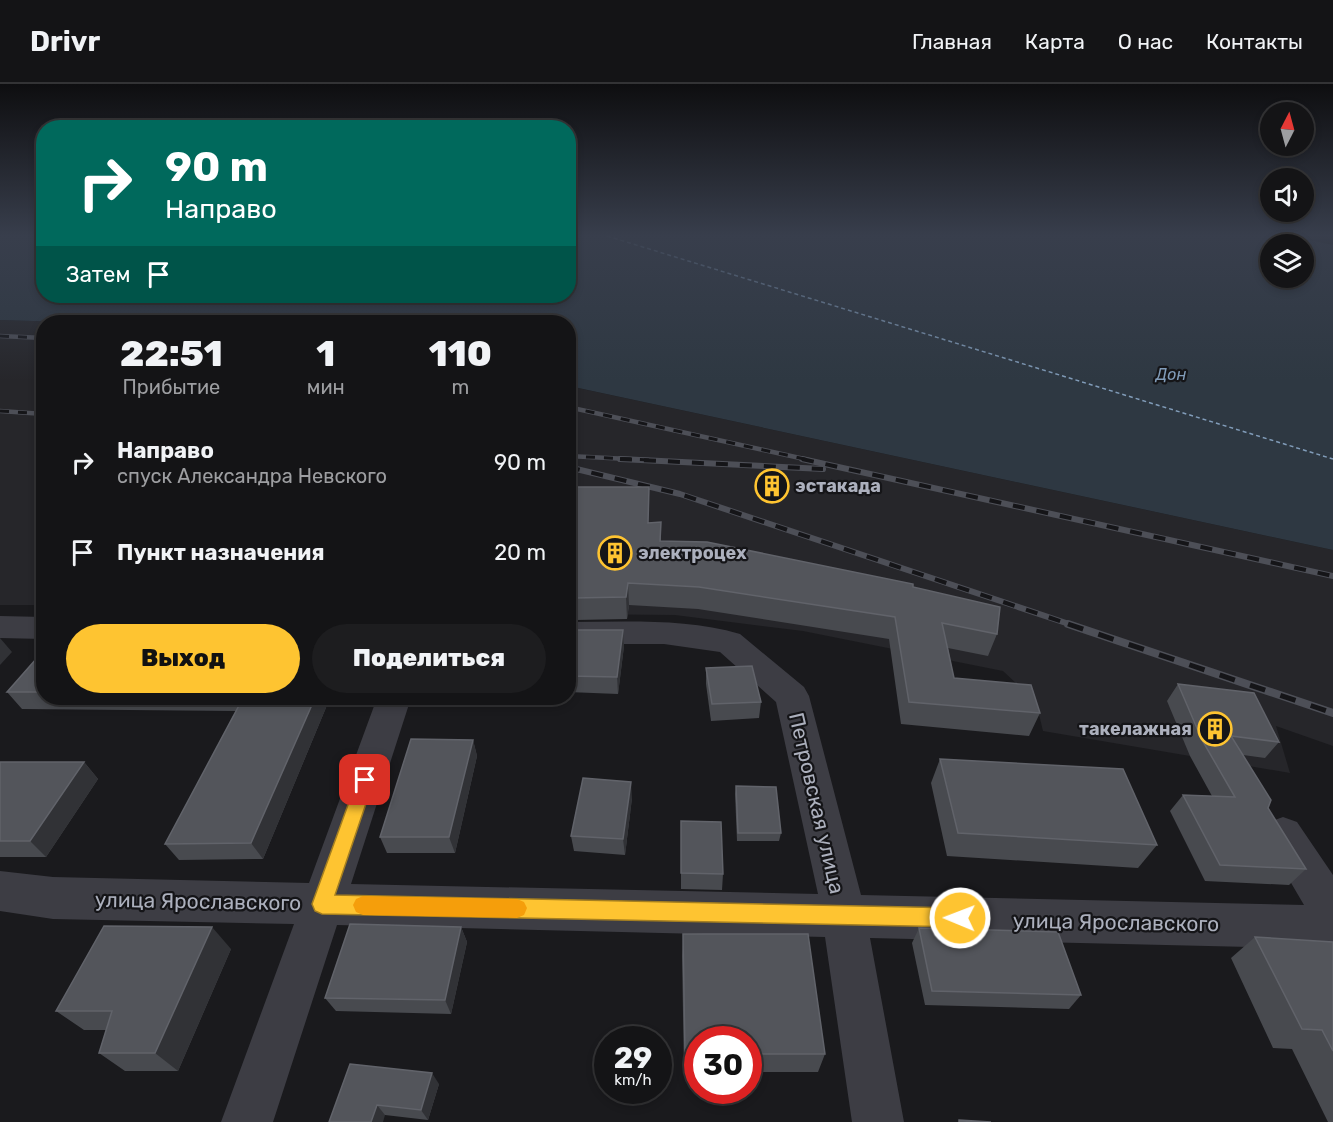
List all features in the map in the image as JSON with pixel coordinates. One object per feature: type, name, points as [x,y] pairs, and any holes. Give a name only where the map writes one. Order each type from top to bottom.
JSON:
[{"type":"street","points":[[0,627],[36,628]]},
{"type":"street","name":"Петровская улица","points":[[576,633],[664,633],[729,642],[792,696],[844,915],[878,1122]]},
{"type":"street","points":[[247,1122],[392,705]]},
{"type":"street","points":[[1275,823],[1333,912]]},
{"type":"street","name":"улица Ярославского","points":[[0,891],[53,898],[1333,927]]},
{"type":"shaded area","points":[[0,320],[36,321],[36,605],[0,605]]},
{"type":"shaded area","points":[[576,388],[1333,550],[1333,746],[1276,726],[1290,773],[1043,731],[1036,702],[1003,671],[803,631],[675,615],[576,614]]},
{"type":"water","name":"Дон","points":[[0,284],[36,284],[36,303],[576,303],[576,284],[1260,284],[1260,288],[1314,288],[1314,284],[1333,284],[1333,550],[576,388],[576,315],[36,315],[36,321],[0,320]]},
{"type":"building","points":[[576,487],[649,487],[648,523],[661,522],[660,541],[707,542],[913,584],[913,587],[1000,607],[997,634],[942,623],[954,678],[1031,685],[1040,713],[909,702],[895,617],[699,587],[628,583],[626,597],[576,598]]},
{"type":"building","points":[[576,630],[623,630],[617,677],[576,676]]},
{"type":"building","points":[[36,659],[36,692],[7,692]]},
{"type":"building","points":[[752,666],[761,702],[712,704],[706,668]]},
{"type":"building","points":[[1178,684],[1254,693],[1279,742],[1231,736],[1271,800],[1268,808],[1306,869],[1220,865],[1183,795],[1235,797],[1202,740]]},
{"type":"building","points":[[239,705],[312,705],[251,843],[165,844]]},
{"type":"building","points":[[411,739],[473,740],[449,837],[380,837]]},
{"type":"building","points":[[940,759],[1123,769],[1157,845],[958,833]]},
{"type":"building","points":[[0,762],[84,762],[30,841],[0,841]]},
{"type":"building","points":[[583,778],[631,782],[623,839],[571,836]]},
{"type":"building","points":[[736,786],[776,787],[781,833],[738,833]]},
{"type":"building","points":[[681,821],[721,822],[723,874],[681,873]]},
{"type":"building","points":[[350,924],[461,927],[445,1000],[325,998]]},
{"type":"building","points":[[104,926],[212,927],[155,1053],[99,1053],[112,1011],[56,1011]]},
{"type":"building","points":[[919,928],[1058,932],[1081,995],[932,991]]},
{"type":"building","points":[[683,934],[808,934],[825,1054],[762,1054],[762,1026],[685,1026]]},
{"type":"building","points":[[1255,937],[1333,942],[1333,1051],[1322,1030],[1302,1029]]},
{"type":"building","points":[[350,1064],[432,1073],[421,1110],[377,1105],[371,1122],[329,1122]]},
{"type":"building","points":[[959,1120],[991,1122],[959,1122]]},
{"type":"ferry route","points":[[765,284],[1333,459]]},
{"type":"railway","points":[[0,336],[36,338]]},
{"type":"railway","points":[[576,409],[809,460]]},
{"type":"railway","points":[[0,411],[36,413]]},
{"type":"railway","points":[[576,456],[649,460]]},
{"type":"railway","points":[[620,459],[823,469]]},
{"type":"railway","points":[[802,459],[1333,576]]},
{"type":"railway","points":[[576,469],[680,494],[1072,625]]},
{"type":"railway","points":[[1068,624],[1333,713]]},
{"type":"slow traffic","points":[[363,905],[517,908]]},
{"type":"place","name":"эстакада","points":[[772,486]]},
{"type":"place","name":"электроцех","points":[[615,553]]},
{"type":"place","name":"такелажная","points":[[1215,729]]},
{"type":"route","points":[[365,780],[322,904],[960,918]]}]
